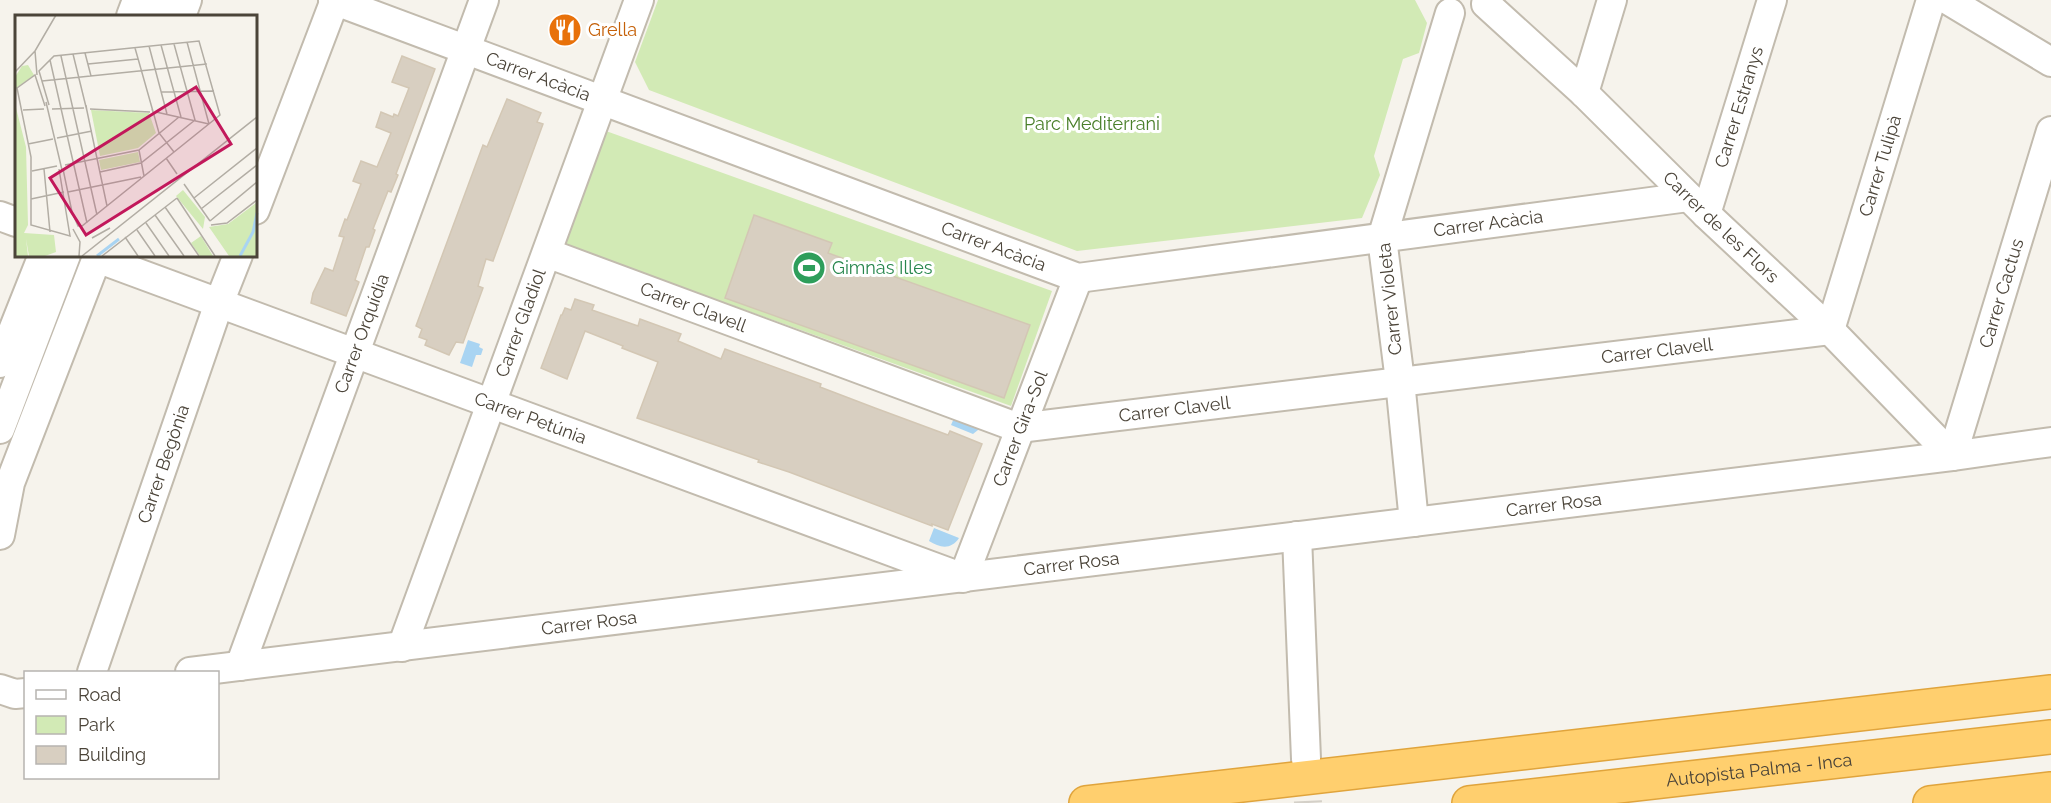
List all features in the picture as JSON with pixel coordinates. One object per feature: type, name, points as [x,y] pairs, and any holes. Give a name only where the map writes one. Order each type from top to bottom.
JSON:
[{"type":"highway","points":[[1086,803],[2051,692]]},
{"type":"highway","name":"Autopista Palma - Inca","points":[[1469,803],[2051,737]]},
{"type":"highway","points":[[1930,803],[2051,789]]},
{"type":"street","points":[[131,15],[137,0]]},
{"type":"street","points":[[157,15],[164,0]]},
{"type":"street","points":[[182,15],[187,0]]},
{"type":"street","points":[[256,207],[334,0]]},
{"type":"street","name":"Carrer Acàcia","points":[[334,0],[1078,278],[1382,238],[1697,205]]},
{"type":"street","name":"Carrer Orquídia","points":[[240,666],[484,0]]},
{"type":"street","name":"Carrer Gladiol","points":[[402,647],[639,0]]},
{"type":"street","points":[[1584,93],[1612,0]]},
{"type":"street","name":"Carrer Estranys","points":[[1697,205],[1772,0]]},
{"type":"street","name":"Carrer Tulipà","points":[[1830,330],[1931,0]]},
{"type":"street","points":[[1948,0],[2051,62]]},
{"type":"street","points":[[1442,7],[1462,15],[1473,13],[1487,2]]},
{"type":"street","name":"Carrer de les Flors","points":[[1487,2],[1830,330],[1952,456]]},
{"type":"street","name":"Carrer Violeta","points":[[1414,522],[1400,381],[1382,238],[1442,7]]},
{"type":"street","name":"Carrer Cactus","points":[[1952,456],[2051,131]]},
{"type":"street","points":[[0,216],[15,222]]},
{"type":"street","name":"Carrer Clavell","points":[[547,253],[1019,428],[1830,330]]},
{"type":"street","points":[[0,363],[43,256]]},
{"type":"street","points":[[0,429],[66,256]]},
{"type":"street","name":"Carrer Begònia","points":[[92,671],[219,303],[238,256]]},
{"type":"street","points":[[0,535],[10,483],[97,257]]},
{"type":"street","name":"Carrer Petúnia","points":[[97,257],[963,578]]},
{"type":"street","name":"Carrer Gira-Sol","points":[[963,578],[1078,278]]},
{"type":"street","name":"Carrer Rosa","points":[[198,671],[2051,442]]},
{"type":"street","points":[[1297,536],[1306,759]]},
{"type":"green space","name":"Parc Mediterrani","points":[[658,0],[1415,0],[1427,23],[1419,53],[1403,59],[1374,156],[1380,175],[1362,218],[1077,251],[649,90],[635,62]]},
{"type":"green space","name":"Gimnàs Illes","points":[[606,131],[1052,291],[1011,406],[565,245]]},
{"type":"water","points":[[468,340],[480,344],[479,347],[483,349],[481,355],[476,355],[472,367],[460,363]]},
{"type":"water","points":[[955,416],[978,427],[978,430],[973,434],[951,425]]},
{"type":"water","points":[[934,528],[959,538],[949,546],[937,545],[929,541]]},
{"type":"building","points":[[402,56],[435,69],[396,174],[398,175],[391,192],[388,191],[373,229],[375,230],[369,247],[366,247],[355,280],[359,282],[346,316],[311,303],[313,293],[325,268],[333,271],[344,237],[339,236],[361,184],[353,181],[361,161],[377,167],[391,133],[376,127],[381,112],[393,117],[394,114],[398,116],[409,88],[392,82]]},
{"type":"building","points":[[507,99],[541,113],[537,122],[543,124],[493,261],[486,259],[478,286],[483,288],[463,343],[456,342],[449,355],[425,345],[427,340],[419,337],[422,329],[416,326],[483,145],[487,147]]},
{"type":"building","points":[[754,215],[832,243],[828,253],[1030,325],[1004,398],[725,298]]},
{"type":"building","points":[[575,299],[594,305],[592,310],[638,326],[640,319],[681,334],[678,341],[721,359],[725,349],[821,384],[820,387],[948,435],[950,431],[982,444],[948,530],[758,462],[759,460],[637,418],[658,362],[622,348],[623,346],[585,331],[567,379],[541,368],[561,315],[565,308],[571,310]]},
{"type":"tunnel","points":[[1306,759],[1308,803]]},
{"type":"place","name":"Grella","points":[[565,30]]},
{"type":"place","name":"Gimnàs Illes","points":[[809,268]]}]
